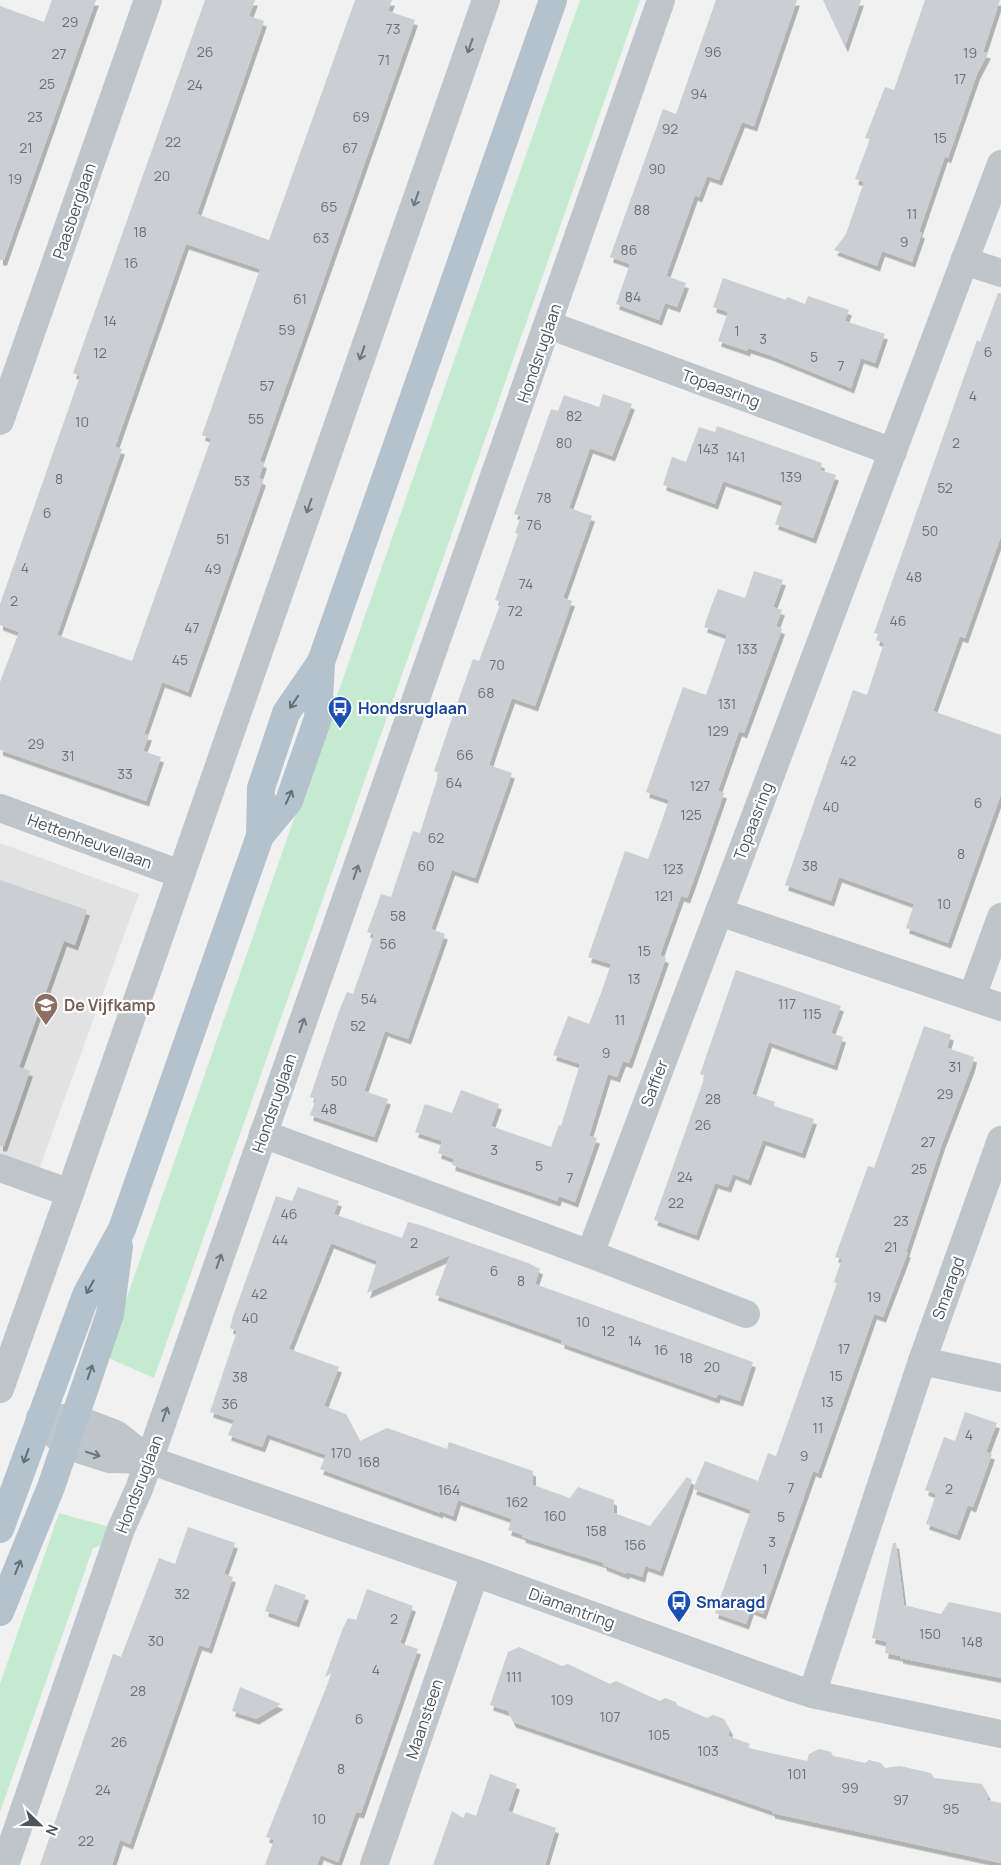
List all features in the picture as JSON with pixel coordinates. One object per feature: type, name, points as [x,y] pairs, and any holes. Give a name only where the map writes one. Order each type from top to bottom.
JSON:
[{"type":"main road","points":[[0,1529],[86,1295],[122,1229],[260,836],[288,801],[318,718],[321,662],[553,0]]},
{"type":"main road","points":[[0,1612],[51,1487],[110,1314],[122,1229]]},
{"type":"street","name":"Paasberglaan","points":[[0,421],[148,0]]},
{"type":"street","points":[[0,1388],[70,1193],[486,0]]},
{"type":"street","name":"Hondsruglaan","points":[[6,1865],[121,1529],[149,1460],[549,325],[661,0]]},
{"type":"street","name":"Topaasring","points":[[719,912],[1001,164]]},
{"type":"street","points":[[964,261],[1001,274]]},
{"type":"street","name":"Topaasring","points":[[549,325],[893,452]]},
{"type":"street","name":"Hettenheuvellaan","points":[[0,808],[180,874]]},
{"type":"street","points":[[719,912],[1001,1007]]},
{"type":"street","name":"Saffier","points":[[590,1254],[719,912]]},
{"type":"street","points":[[972,997],[1001,917]]},
{"type":"street","points":[[263,1134],[590,1254],[746,1314]]},
{"type":"street","name":"Smaragd","points":[[812,1694],[922,1361],[1001,1140]]},
{"type":"street","points":[[0,1168],[70,1193]]},
{"type":"street","points":[[922,1361],[1001,1378]]},
{"type":"street","name":"Diamantring","points":[[40,1418],[74,1418],[116,1434],[149,1460]]},
{"type":"street","name":"Diamantring","points":[[40,1418],[65,1445],[109,1459],[149,1460],[475,1573],[812,1694],[1001,1734]]},
{"type":"street","name":"Maansteen","points":[[374,1865],[475,1573]]},
{"type":"shaded area","name":"De Vijfkamp","points":[[0,843],[139,894],[38,1172],[0,1158]]},
{"type":"green space","points":[[580,0],[640,0],[154,1378],[106,1357]]},
{"type":"green space","points":[[59,1513],[110,1527],[104,1544],[93,1548],[0,1812],[0,1684]]},
{"type":"building","points":[[52,0],[96,0],[4,260],[0,260],[0,6],[44,22]]},
{"type":"building","points":[[205,0],[255,0],[249,16],[264,21],[197,214],[269,240],[355,0],[392,0],[388,11],[415,20],[260,461],[264,463],[259,478],[263,480],[188,692],[162,682],[144,734],[149,735],[143,751],[161,757],[146,801],[0,750],[0,682],[19,632],[0,625],[0,604],[80,376],[73,373]],"holes":[[[186,244],[260,269],[202,435],[211,439],[132,661],[57,635],[122,449],[115,447]]]},
{"type":"building","points":[[716,0],[797,0],[754,126],[742,122],[719,180],[707,176],[699,197],[695,195],[666,276],[686,283],[677,307],[665,303],[659,320],[616,304],[630,264],[610,257],[663,109],[676,114]]},
{"type":"building","points":[[823,0],[861,0],[845,47]]},
{"type":"building","points":[[925,0],[1000,0],[983,52],[988,53],[977,74],[948,158],[945,156],[919,232],[922,233],[912,262],[882,251],[877,266],[834,250],[846,234],[864,182],[855,179],[870,139],[865,138],[885,87],[894,90]]},
{"type":"building","points":[[723,278],[786,300],[787,297],[805,304],[808,296],[849,310],[845,321],[885,334],[875,363],[861,358],[851,388],[772,356],[748,348],[747,351],[718,341],[728,312],[713,307]]},
{"type":"building","points":[[998,293],[1001,293],[1001,536],[965,638],[960,636],[933,711],[1001,735],[1001,794],[948,943],[906,928],[914,904],[839,877],[831,901],[785,885],[853,690],[867,695],[884,643],[876,640],[878,634],[874,633],[977,340],[980,342]]},
{"type":"building","points":[[603,394],[632,404],[612,456],[590,448],[569,508],[592,516],[563,598],[572,601],[535,706],[512,698],[489,765],[512,773],[475,878],[452,870],[431,929],[445,934],[408,1039],[385,1031],[364,1091],[388,1099],[374,1137],[310,1115],[316,1099],[310,1097],[339,1011],[347,992],[353,994],[374,934],[367,932],[381,894],[391,897],[413,831],[420,833],[439,773],[434,771],[451,721],[473,659],[479,661],[501,602],[495,600],[518,534],[515,533],[521,516],[514,514],[551,409],[558,411],[564,395],[599,407]]},
{"type":"building","points":[[717,426],[822,463],[820,470],[836,475],[813,538],[775,524],[783,502],[723,481],[715,504],[663,485],[672,457],[686,462],[699,427],[715,432]]},
{"type":"building","points":[[754,571],[783,580],[773,607],[782,610],[776,626],[782,629],[744,733],[739,731],[718,791],[724,793],[687,898],[681,896],[660,955],[666,958],[629,1063],[623,1061],[617,1077],[608,1074],[589,1136],[597,1138],[575,1202],[559,1196],[557,1201],[452,1165],[454,1159],[438,1153],[442,1141],[415,1132],[425,1104],[452,1113],[461,1090],[499,1104],[491,1126],[551,1147],[559,1125],[561,1126],[580,1064],[553,1055],[568,1016],[589,1024],[601,993],[611,964],[588,957],[625,851],[648,859],[659,829],[669,800],[646,792],[683,687],[706,695],[727,635],[704,627],[718,589],[745,598]]},
{"type":"building","points":[[0,880],[87,910],[75,945],[64,941],[19,1067],[30,1071],[4,1146],[0,1146]]},
{"type":"building","points":[[736,970],[841,1006],[831,1033],[843,1037],[834,1065],[769,1042],[752,1094],[775,1102],[774,1106],[814,1119],[802,1153],[763,1140],[748,1180],[733,1174],[728,1187],[715,1183],[696,1235],[654,1220],[705,1076],[700,1074]]},
{"type":"building","points":[[924,1026],[951,1035],[947,1048],[974,1057],[972,1066],[942,1144],[906,1252],[908,1252],[883,1317],[874,1314],[818,1473],[813,1471],[763,1614],[751,1609],[746,1624],[715,1613],[751,1510],[693,1489],[705,1461],[758,1481],[768,1453],[776,1456],[837,1283],[834,1282],[842,1259],[835,1257],[868,1166],[874,1168]]},
{"type":"building","points":[[298,1187],[339,1201],[334,1214],[402,1238],[408,1222],[420,1225],[528,1263],[540,1269],[535,1284],[753,1362],[740,1401],[718,1394],[716,1398],[561,1343],[562,1340],[435,1295],[450,1255],[367,1293],[377,1261],[331,1243],[289,1349],[339,1367],[324,1406],[346,1414],[360,1441],[387,1428],[447,1449],[449,1442],[533,1471],[533,1485],[570,1498],[578,1487],[614,1500],[614,1513],[650,1526],[687,1477],[692,1480],[660,1571],[645,1566],[642,1577],[627,1572],[626,1574],[603,1565],[604,1563],[522,1537],[523,1535],[508,1530],[512,1519],[458,1500],[453,1516],[440,1511],[440,1513],[320,1469],[326,1455],[267,1434],[262,1447],[228,1435],[234,1420],[210,1412],[237,1331],[230,1328],[233,1316],[276,1196],[292,1201]]},
{"type":"building","points":[[965,1412],[997,1423],[986,1452],[992,1454],[973,1507],[968,1505],[957,1535],[926,1524],[936,1494],[925,1490],[944,1437],[955,1441]]},
{"type":"building","points":[[188,1527],[235,1543],[224,1574],[233,1577],[209,1648],[199,1645],[130,1844],[120,1840],[112,1865],[40,1865],[113,1654],[121,1657],[159,1558],[175,1564]]},
{"type":"building","points":[[893,1543],[896,1543],[904,1605],[941,1614],[949,1602],[1001,1613],[1001,1678],[900,1658],[900,1656],[885,1653],[887,1642],[872,1638]]},
{"type":"building","points":[[275,1584],[306,1595],[296,1622],[265,1611]]},
{"type":"building","points":[[367,1589],[413,1606],[400,1643],[418,1649],[361,1813],[356,1812],[338,1862],[321,1855],[317,1865],[265,1865],[274,1840],[266,1837],[332,1673],[325,1677],[343,1628],[348,1618],[356,1620]]},
{"type":"building","points":[[519,1647],[562,1666],[568,1664],[610,1684],[616,1681],[660,1701],[665,1698],[676,1702],[677,1705],[707,1718],[713,1715],[724,1719],[730,1730],[728,1736],[750,1744],[748,1748],[807,1761],[809,1754],[819,1749],[831,1752],[833,1756],[865,1763],[869,1760],[881,1763],[885,1768],[900,1766],[931,1773],[934,1778],[982,1784],[988,1795],[987,1800],[1001,1803],[1001,1863],[772,1813],[772,1811],[513,1722],[508,1711],[490,1705],[508,1652]]},
{"type":"building","points":[[240,1687],[281,1704],[256,1719],[232,1711]]},
{"type":"building","points":[[490,1774],[517,1784],[508,1811],[556,1828],[545,1865],[433,1865],[452,1811],[463,1818],[466,1812],[476,1816]]},
{"type":"place","name":"Hondsruglaan","points":[[340,729]]},
{"type":"place","name":"De Vijfkamp","points":[[46,1026]]},
{"type":"place","name":"Smaragd","points":[[679,1623]]}]
